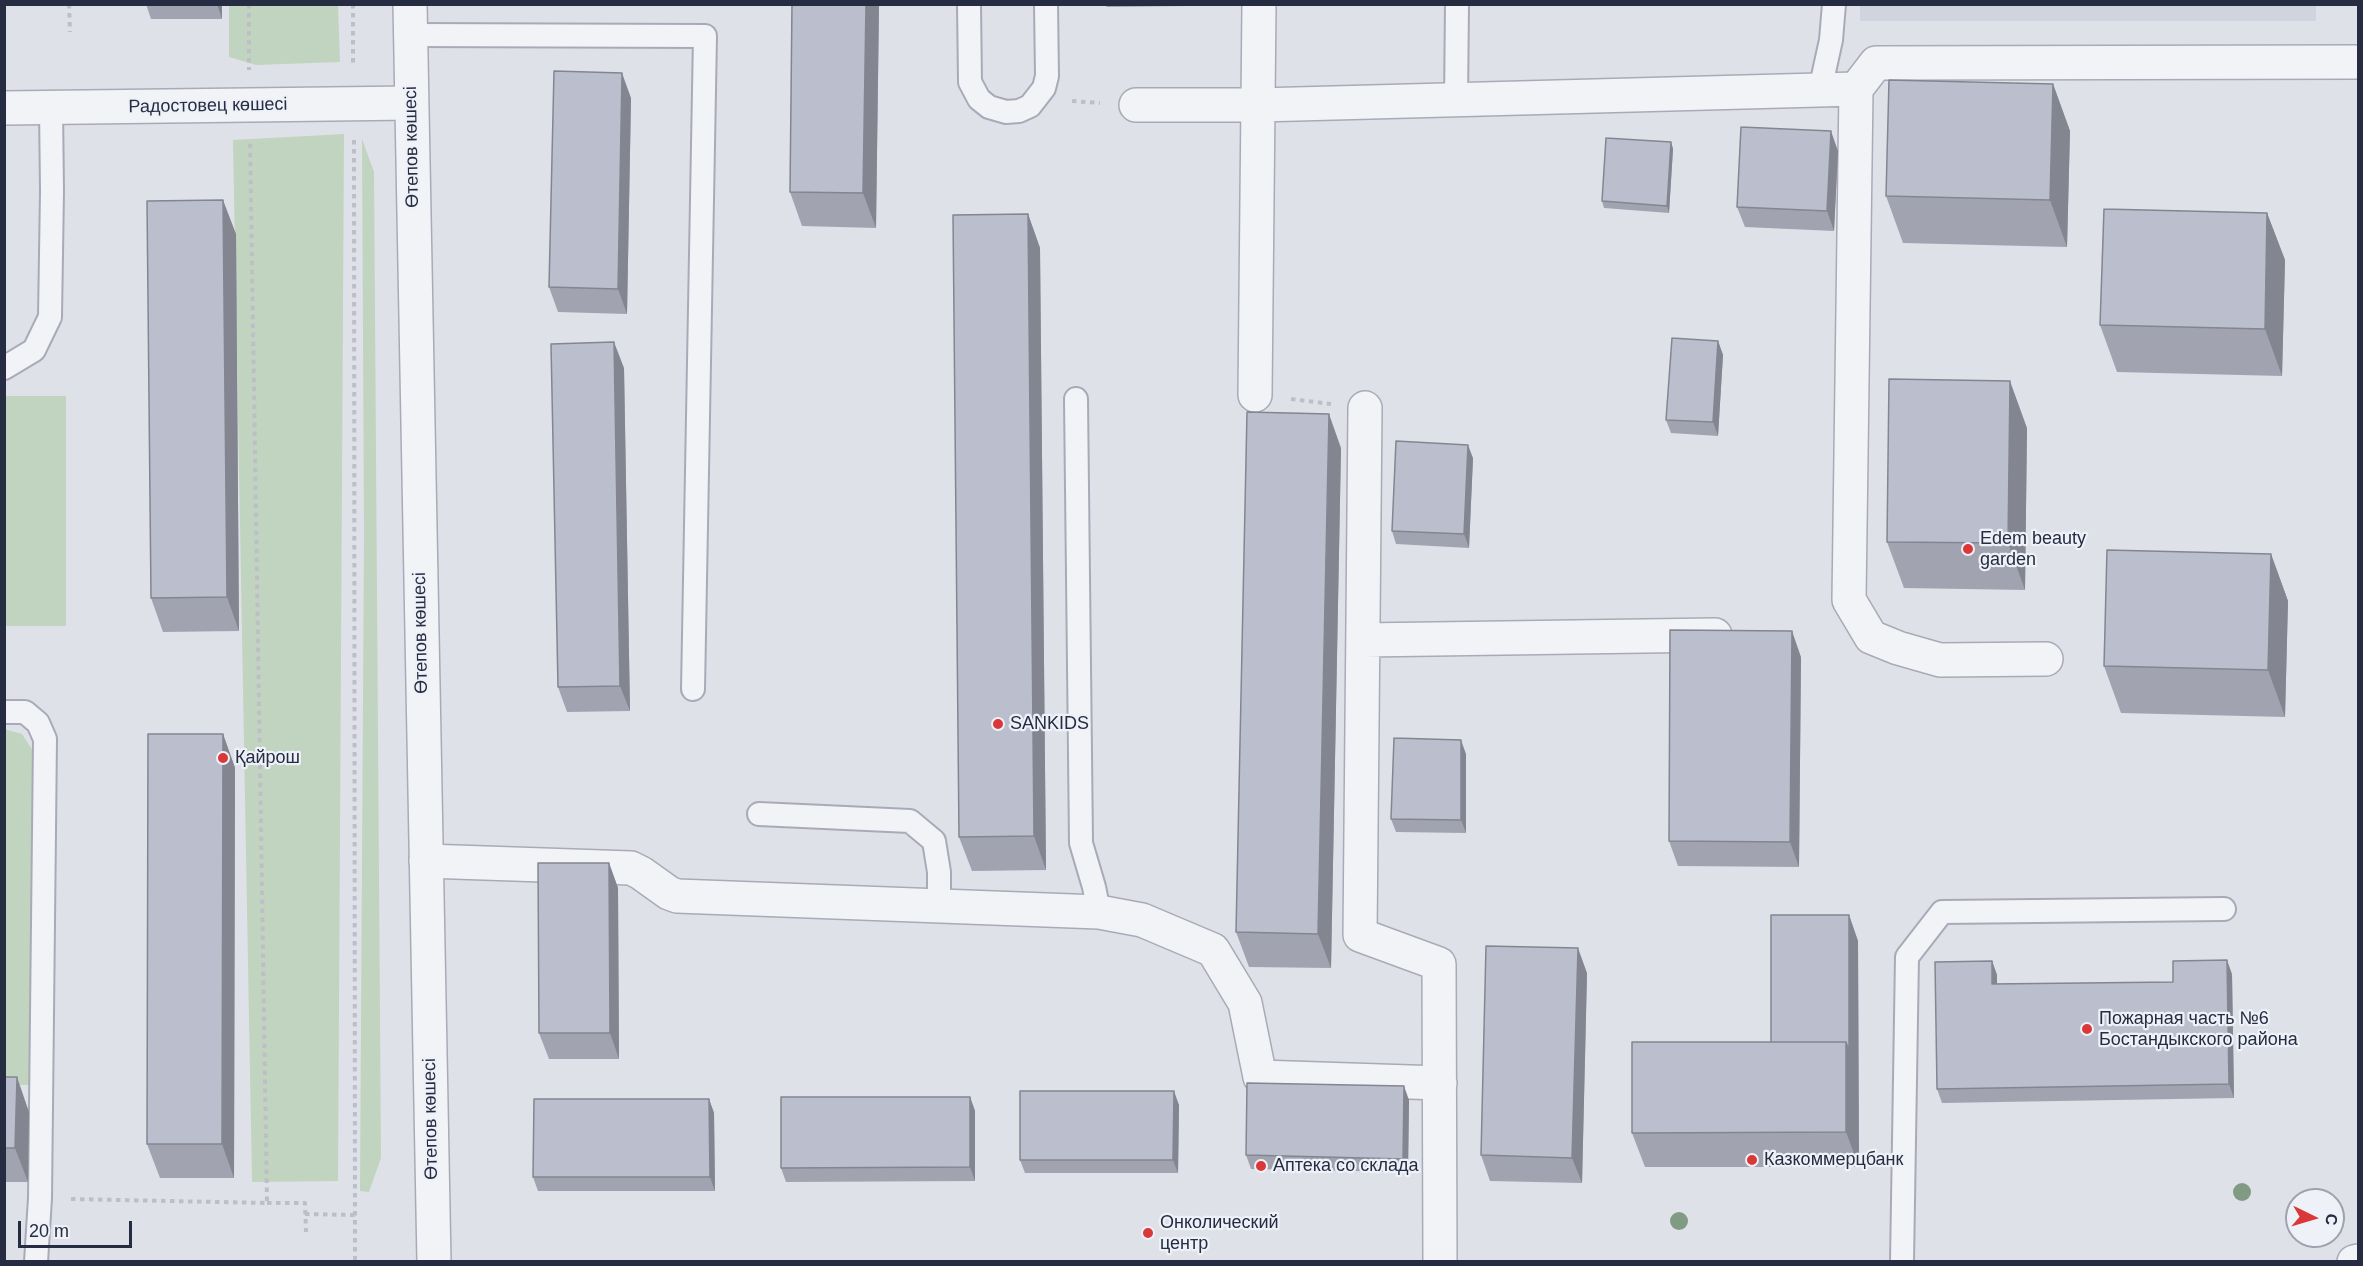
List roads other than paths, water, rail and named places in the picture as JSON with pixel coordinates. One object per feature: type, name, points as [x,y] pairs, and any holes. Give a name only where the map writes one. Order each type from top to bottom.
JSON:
[{"type":"street","points":[[1256,395],[1259,4]]},
{"type":"street","name":"Өтепов көшесі","points":[[410,20],[434,1262]]},
{"type":"street","points":[[2046,659],[1940,660],[1898,648],[1871,637],[1849,600],[1856,89],[1876,63],[2358,62]]},
{"type":"street","points":[[1136,105],[1259,105],[1856,89]]},
{"type":"street","name":"Радостовец көшесі","points":[[4,108],[411,103]]},
{"type":"street","points":[[1365,408],[1360,934],[1439,964],[1440,1262]]},
{"type":"street","points":[[1363,640],[1749,635]]},
{"type":"street","points":[[426,861],[631,868],[677,896],[1099,912],[1142,920],[1213,950],[1245,1003],[1260,1077],[1440,1083]]},
{"type":"lane","points":[[969,4],[970,82],[979,99],[989,107],[1006,112],[1019,111],[1030,106],[1044,88],[1047,76],[1046,4]]},
{"type":"lane","points":[[1456,100],[1457,4]]},
{"type":"lane","points":[[1820,90],[1831,40],[1834,4]]},
{"type":"lane","points":[[410,20],[705,36],[693,689]]},
{"type":"lane","points":[[4,368],[34,350],[50,317],[51,108]]},
{"type":"lane","points":[[1076,399],[1080,843],[1095,887],[1099,912]]},
{"type":"lane","points":[[4,712],[25,712],[38,723],[45,739],[40,1198],[36,1262]]},
{"type":"lane","points":[[759,814],[910,821],[934,841],[939,872],[939,906]]},
{"type":"lane","points":[[1902,1262],[1907,957],[1942,912],[2224,909]]},
{"type":"lane","points":[[16,1103],[40,1104]]},
{"type":"place","name":"Edem beauty garden","points":[[1968,549]]},
{"type":"place","name":"SANKIDS","points":[[998,724]]},
{"type":"place","name":"Қайрош","points":[[223,758]]},
{"type":"place","name":"Пожарная часть №6 Бостандыкского района","points":[[2087,1029]]},
{"type":"place","name":"Казкоммерцбанк","points":[[1752,1160]]},
{"type":"place","name":"Аптека со склада","points":[[1261,1166]]},
{"type":"place","name":"Онколический центр","points":[[1148,1233]]}]
